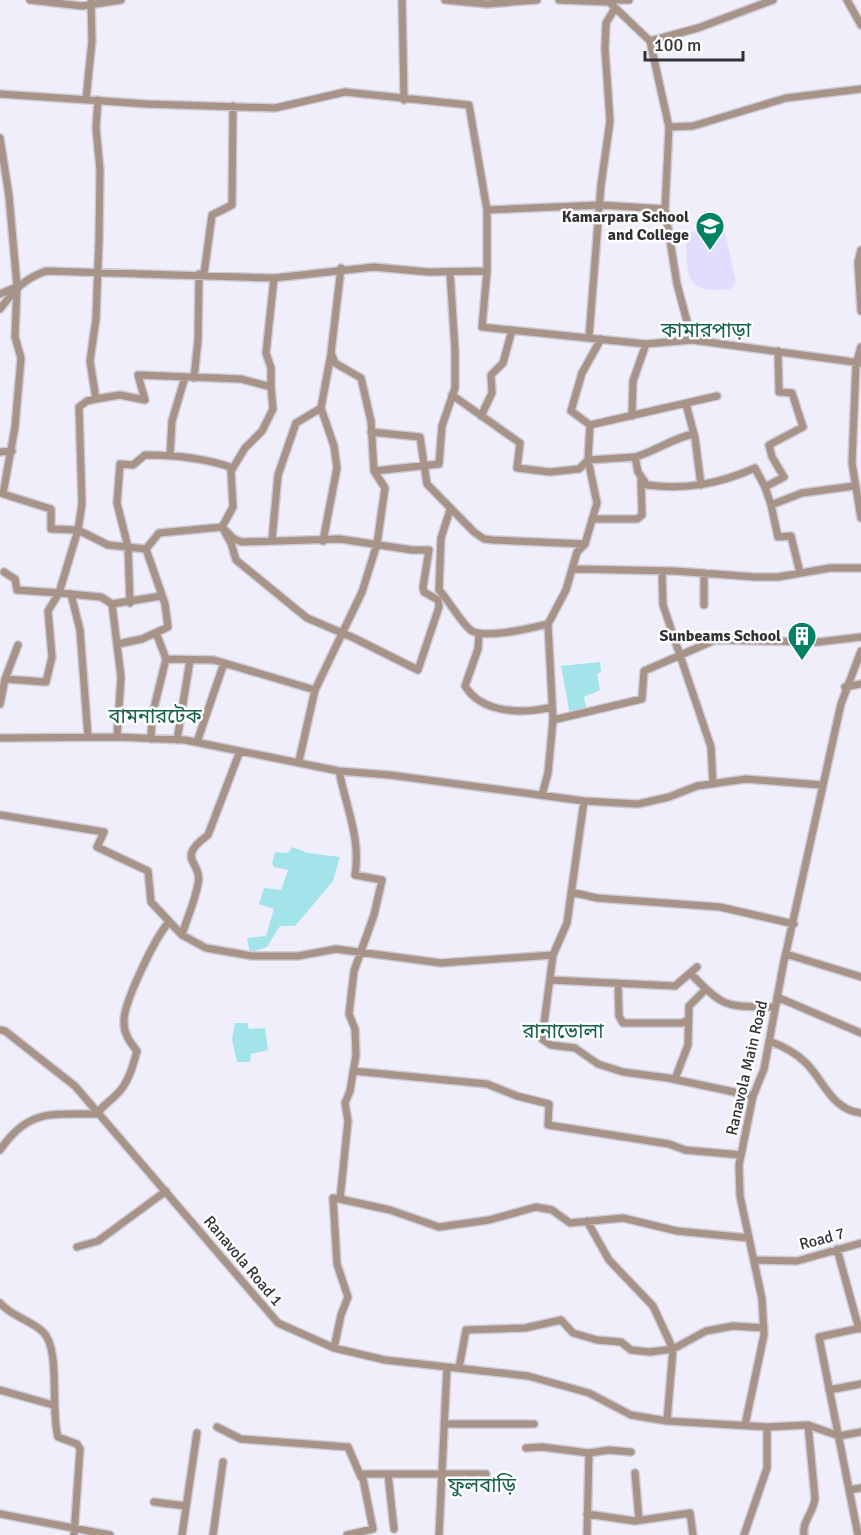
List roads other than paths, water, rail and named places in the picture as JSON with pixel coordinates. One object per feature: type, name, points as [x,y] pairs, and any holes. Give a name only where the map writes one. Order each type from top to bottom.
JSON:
[{"type":"street","points":[[30,0],[92,3],[121,0]]},
{"type":"street","points":[[402,0],[404,100]]},
{"type":"street","points":[[445,0],[487,2],[537,0]]},
{"type":"street","points":[[559,0],[629,0]]},
{"type":"street","points":[[650,41],[698,28],[773,0]]},
{"type":"street","points":[[848,0],[861,25]]},
{"type":"street","points":[[609,1],[650,41],[669,127],[665,209],[676,284],[692,340]]},
{"type":"street","points":[[86,99],[92,3]]},
{"type":"street","points":[[589,338],[600,205],[610,121],[605,49],[606,23],[615,8]]},
{"type":"street","points":[[669,127],[693,126],[786,98],[861,89]]},
{"type":"street","points":[[0,94],[275,108],[345,92],[404,100],[469,105],[487,210],[487,271],[482,327],[646,344],[692,340],[859,363]]},
{"type":"street","points":[[96,399],[90,361],[98,272],[100,170],[96,128],[98,100]]},
{"type":"street","points":[[194,378],[201,274],[212,215],[231,205],[233,106]]},
{"type":"street","points":[[0,138],[9,196],[17,286],[15,337],[21,358],[12,451],[3,494],[51,509],[51,529],[78,530],[108,544],[146,549]]},
{"type":"street","points":[[487,210],[600,205],[665,209]]},
{"type":"street","points":[[861,250],[858,262],[861,311]]},
{"type":"street","points":[[0,294],[46,271],[274,278],[341,268],[487,271]]},
{"type":"street","points":[[323,541],[337,468],[334,446],[321,408],[331,353],[341,268]]},
{"type":"street","points":[[374,471],[439,464],[442,426],[452,395],[455,350],[450,272]]},
{"type":"street","points":[[222,527],[233,507],[233,468],[245,448],[262,431],[273,409],[271,368],[266,353],[274,278]]},
{"type":"street","points":[[0,309],[17,286]]},
{"type":"street","points":[[480,416],[492,393],[491,375],[503,363],[512,330]]},
{"type":"street","points":[[600,339],[582,373],[571,411],[590,425],[717,396]]},
{"type":"street","points":[[632,416],[633,381],[646,344]]},
{"type":"street","points":[[861,347],[852,463],[861,518]]},
{"type":"street","points":[[765,487],[784,477],[772,457],[769,445],[803,427],[792,393],[779,392],[778,351]]},
{"type":"street","points":[[299,761],[315,690],[362,592],[377,544],[385,488],[374,471],[372,432],[361,378],[335,363],[331,353]]},
{"type":"street","points":[[5,679],[46,682],[52,657],[48,611],[59,593],[78,530],[82,504],[80,407],[87,401],[120,395],[145,400],[138,375],[241,379],[271,387]]},
{"type":"street","points":[[170,455],[172,421],[185,377]]},
{"type":"street","points":[[452,395],[520,443],[517,468],[558,471],[579,469],[588,460],[635,457],[646,454],[672,438],[693,434]]},
{"type":"street","points":[[686,404],[700,485]]},
{"type":"street","points":[[272,540],[278,475],[296,423],[321,408]]},
{"type":"street","points":[[542,795],[548,773],[553,720],[548,624],[566,590],[574,569],[577,552],[585,544],[597,503],[588,460],[590,425]]},
{"type":"street","points":[[372,432],[420,437],[427,484],[450,510],[484,539],[585,544]]},
{"type":"street","points":[[0,453],[12,451]]},
{"type":"street","points":[[130,603],[128,547],[117,503],[120,464],[133,465],[145,455],[170,455],[214,461],[233,468]]},
{"type":"street","points":[[592,519],[637,519],[642,515],[641,480],[635,457]]},
{"type":"street","points":[[641,480],[647,485],[668,488],[700,485],[727,481],[755,468],[765,487],[778,537],[791,536],[800,573]]},
{"type":"street","points":[[771,505],[802,493],[854,486]]},
{"type":"street","points":[[450,510],[441,538],[439,590],[470,630],[479,633],[548,624]]},
{"type":"street","points":[[222,527],[234,539],[242,542],[340,539],[430,551],[423,587],[424,592],[438,600],[439,607],[417,670],[342,632],[307,618],[236,560],[222,527]]},
{"type":"street","points":[[146,549],[159,533],[222,527]]},
{"type":"street","points":[[118,644],[142,639],[168,627],[146,549]]},
{"type":"street","points":[[574,569],[662,571],[755,577],[830,568],[861,568]]},
{"type":"street","points":[[662,571],[663,605],[679,658],[711,747],[713,784]]},
{"type":"street","points":[[4,572],[15,579],[17,590],[101,597],[112,604],[130,603],[161,596]]},
{"type":"street","points":[[704,573],[704,604]]},
{"type":"street","points":[[71,594],[80,630],[88,737]]},
{"type":"street","points":[[112,604],[121,676],[117,737]]},
{"type":"street","points":[[479,633],[478,649],[465,686],[472,697],[504,710],[529,712],[552,707]]},
{"type":"street","points":[[151,738],[152,716],[166,659],[157,635]]},
{"type":"street","points":[[553,720],[642,699],[644,671],[679,658],[715,640],[818,642],[861,637]]},
{"type":"street","points":[[0,705],[5,679],[18,645]]},
{"type":"street","name":"Ranavola Main Road","points":[[746,1425],[764,1328],[762,1299],[740,1196],[741,1155],[753,1095],[764,1069],[786,954],[845,687],[861,651]]},
{"type":"street","points":[[166,659],[214,660],[315,690]]},
{"type":"street","points":[[177,740],[190,660]]},
{"type":"street","points":[[197,742],[224,663]]},
{"type":"street","points":[[845,687],[861,684]]},
{"type":"street","points":[[0,738],[117,737],[197,742],[339,771],[390,775],[584,801],[638,804],[713,784],[746,779],[822,785]]},
{"type":"street","points":[[182,935],[199,881],[191,852],[196,844],[208,835],[240,751]]},
{"type":"street","points":[[339,771],[349,817],[354,824],[355,875],[381,880],[362,952],[354,971],[349,1014],[355,1029],[356,1055],[345,1103],[348,1120],[340,1199]]},
{"type":"street","points":[[584,801],[567,923],[553,956],[542,1039],[550,1045],[575,1048],[598,1064],[622,1071],[753,1095]]},
{"type":"street","points":[[0,815],[104,832],[97,847],[148,871],[151,902],[182,935],[206,948],[252,956],[298,956],[336,949],[441,963],[553,956]]},
{"type":"street","points":[[571,892],[597,898],[720,907],[794,924]]},
{"type":"street","points":[[0,1150],[10,1135],[37,1116],[97,1114],[104,1103],[116,1095],[131,1072],[137,1051],[126,1037],[123,1022],[126,1008],[150,947],[169,922]]},
{"type":"street","points":[[786,954],[861,977]]},
{"type":"street","points":[[550,980],[675,986],[697,967]]},
{"type":"street","points":[[691,974],[716,1000],[733,1006],[775,1006]]},
{"type":"street","points":[[618,983],[622,1023],[682,1023],[688,1020]]},
{"type":"street","points":[[675,1079],[688,1045],[689,1006],[705,989]]},
{"type":"street","points":[[777,997],[861,1033]]},
{"type":"street","name":"Ranavola Road 1","points":[[0,1030],[75,1086],[278,1323],[334,1348],[385,1360],[528,1376],[589,1393],[631,1415],[667,1421],[767,1427],[808,1425]]},
{"type":"street","points":[[769,1041],[792,1051],[807,1064],[842,1107],[861,1113]]},
{"type":"street","points":[[353,1071],[487,1084],[517,1096],[549,1104],[548,1125],[669,1144],[685,1150],[741,1155]]},
{"type":"street","points":[[77,1247],[98,1241],[166,1191]]},
{"type":"street","points":[[334,1348],[341,1315],[348,1297],[338,1264],[333,1198],[390,1210],[439,1227],[489,1220],[536,1207],[552,1210],[570,1223],[623,1218],[677,1231],[749,1238]]},
{"type":"street","points":[[587,1221],[609,1260],[653,1306],[673,1349],[667,1421]]},
{"type":"street","name":"Road 7","points":[[754,1260],[791,1261],[861,1243]]},
{"type":"street","points":[[837,1249],[860,1329],[819,1337],[858,1535]]},
{"type":"street","points":[[0,1304],[7,1311],[43,1332],[50,1344],[54,1363],[53,1420],[58,1437],[77,1444],[80,1449],[74,1532]]},
{"type":"street","points":[[459,1368],[466,1330],[525,1328],[561,1320],[573,1333],[597,1340],[621,1342],[631,1350],[650,1352],[673,1349],[706,1331],[733,1326],[764,1328]]},
{"type":"street","points":[[439,1535],[447,1367]]},
{"type":"street","points":[[829,1390],[861,1384]]},
{"type":"street","points":[[0,1390],[53,1405]]},
{"type":"street","points":[[444,1424],[534,1425]]},
{"type":"street","points":[[804,1535],[804,1523],[814,1509],[808,1425],[838,1436],[861,1432]]},
{"type":"street","points":[[217,1427],[241,1439],[348,1446],[361,1477],[374,1529],[347,1535]]},
{"type":"street","points":[[744,1535],[767,1468],[767,1427]]},
{"type":"street","points":[[182,1535],[197,1433]]},
{"type":"street","points":[[526,1448],[543,1447],[589,1453],[609,1450],[631,1452]]},
{"type":"street","points":[[587,1535],[589,1453]]},
{"type":"street","points":[[213,1535],[223,1462]]},
{"type":"street","points":[[635,1473],[639,1520]]},
{"type":"street","points":[[361,1477],[362,1474],[486,1474]]},
{"type":"street","points":[[388,1474],[394,1529]]},
{"type":"street","points":[[849,1490],[861,1488]]},
{"type":"street","points":[[154,1502],[186,1506]]},
{"type":"street","points":[[587,1514],[639,1520],[690,1513],[693,1535]]},
{"type":"street","points":[[0,1514],[74,1532],[110,1535]]},
{"type":"water","points":[[600,662],[601,672],[597,674],[600,690],[584,697],[587,712],[570,715],[561,666]]},
{"type":"water","points":[[292,847],[308,853],[340,857],[333,881],[295,926],[280,926],[267,947],[250,953],[247,938],[266,936],[274,909],[259,904],[264,888],[281,890],[288,870],[274,867],[272,863],[275,852],[288,853]]},
{"type":"water","points":[[235,1023],[247,1023],[249,1029],[265,1028],[268,1050],[251,1054],[250,1062],[237,1062],[232,1040]]},
{"type":"place","name":"Kamarpara School and College","points":[[710,252]]},
{"type":"place","name":"Sunbeams School","points":[[802,662]]},
{"type":"district","name":"কামারপাড়া","points":[[706,330]]},
{"type":"district","name":"বামনারটেক","points":[[155,716]]},
{"type":"district","name":"রানাভোলা","points":[[563,1031]]},
{"type":"district","name":"ফুলবাড়ি","points":[[482,1485]]}]
